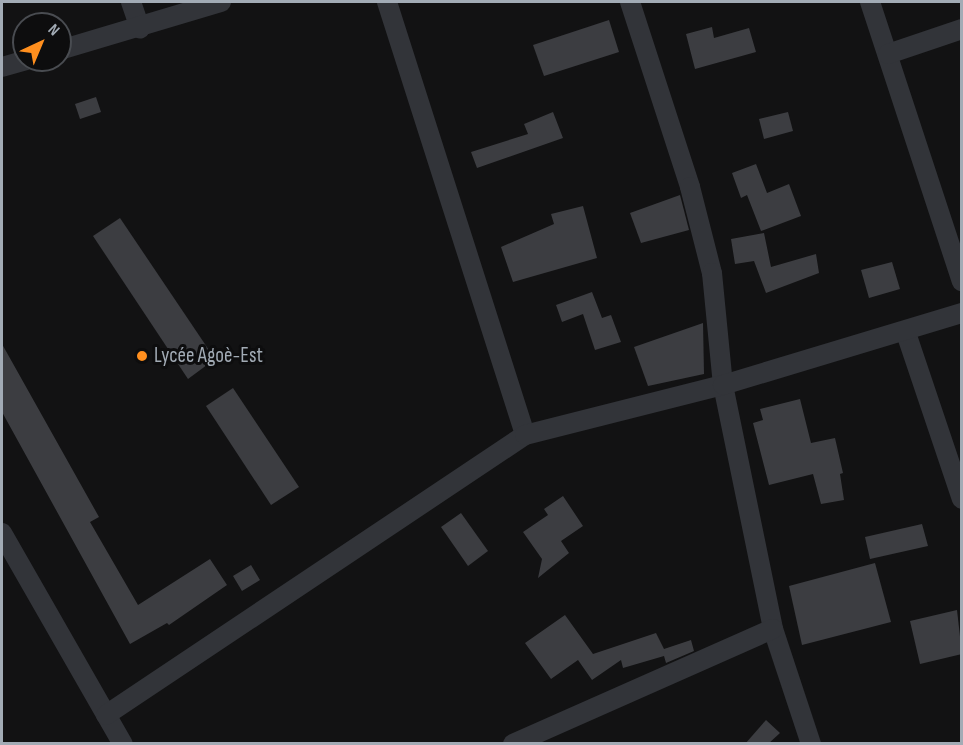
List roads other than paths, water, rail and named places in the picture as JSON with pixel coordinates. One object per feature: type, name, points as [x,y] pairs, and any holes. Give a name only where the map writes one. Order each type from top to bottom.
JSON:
[{"type":"street","points":[[131,2],[140,27]]},
{"type":"street","points":[[72,47],[221,2]]},
{"type":"street","points":[[387,2],[525,435]]},
{"type":"street","points":[[630,2],[690,187],[712,273],[723,385],[773,629],[811,744]]},
{"type":"street","points":[[870,2],[962,281]]},
{"type":"street","points":[[888,54],[962,29]]},
{"type":"street","points":[[106,715],[525,435],[723,385],[906,333],[962,314]]},
{"type":"street","points":[[906,333],[962,499]]},
{"type":"street","points":[[2,533],[123,744]]},
{"type":"street","points":[[513,744],[773,629]]},
{"type":"place","name":"Lycée Agoè-Est","points":[[142,356]]}]
